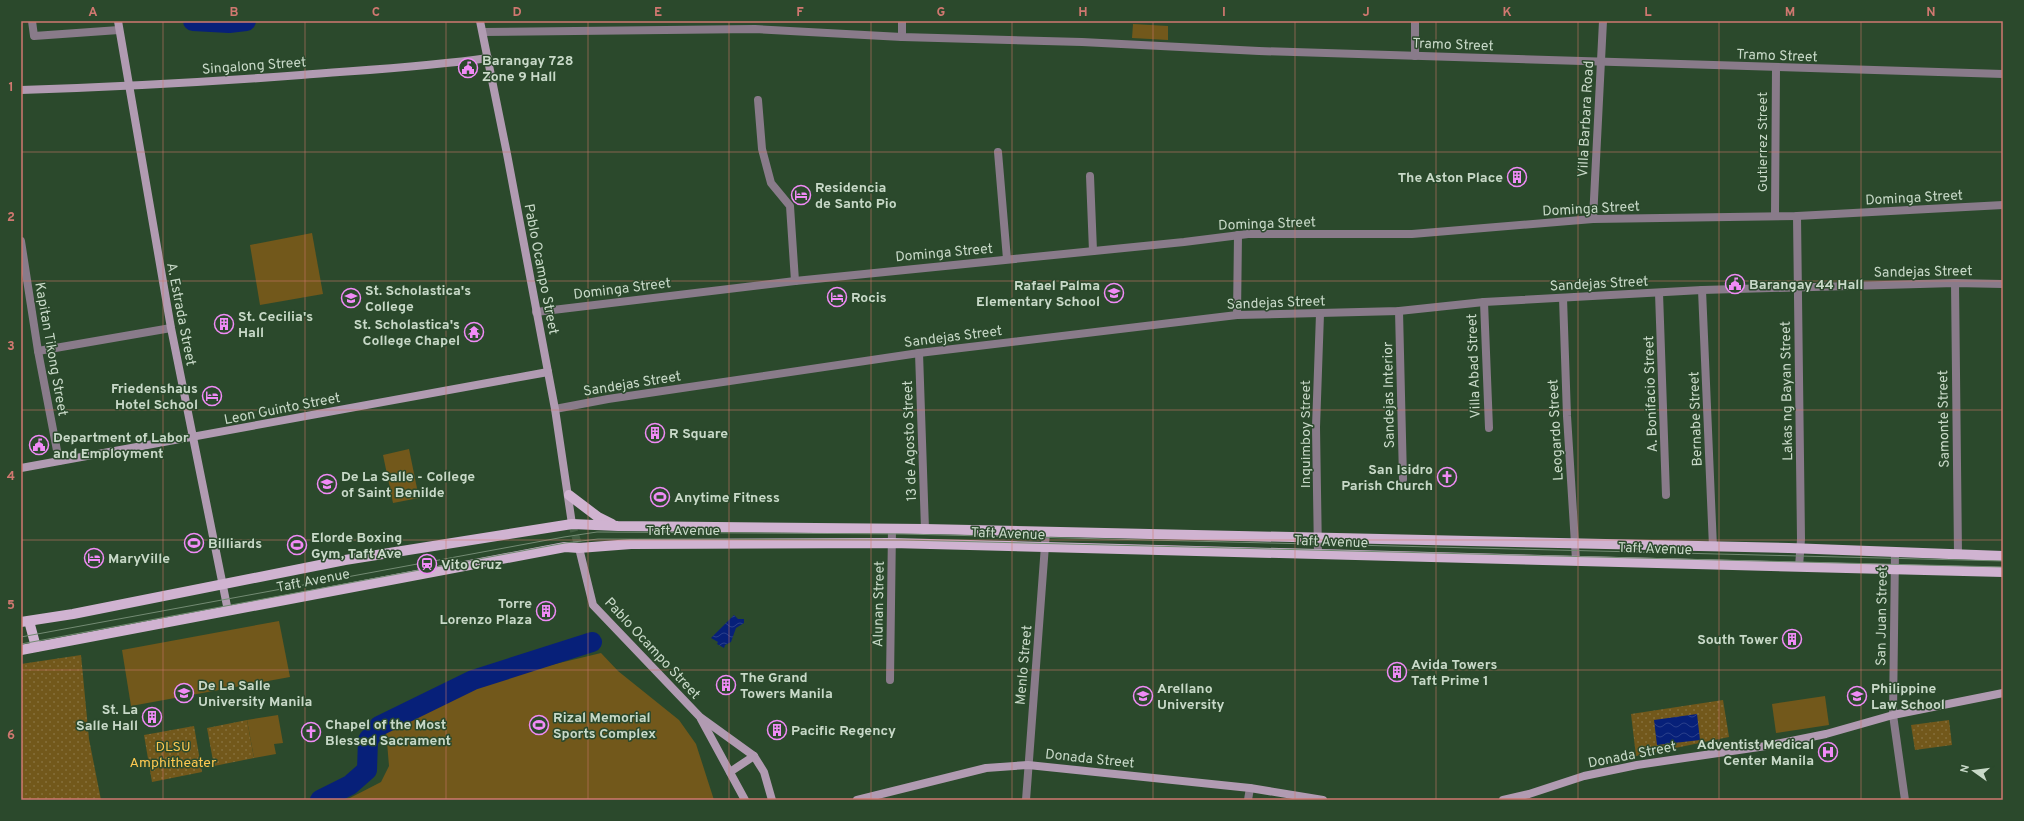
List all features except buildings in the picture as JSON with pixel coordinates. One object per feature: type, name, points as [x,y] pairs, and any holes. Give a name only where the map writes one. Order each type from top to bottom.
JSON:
[{"type":"main road","points":[[569,495],[598,517],[618,526]]},
{"type":"main road","name":"Taft Avenue","points":[[25,621],[345,560],[572,524],[618,526],[925,529],[1800,548],[2003,556]]},
{"type":"main road","name":"Taft Avenue","points":[[21,650],[565,547],[579,548],[631,544],[892,543],[2003,572]]},
{"type":"main road","points":[[1572,543],[1572,560]]},
{"type":"main road","points":[[1658,562],[1659,545]]},
{"type":"main road","points":[[25,621],[36,647]]},
{"type":"street","points":[[32,21],[34,36],[119,30]]},
{"type":"street","name":"A. Estrada Street","points":[[118,21],[128,86],[171,328],[224,584],[228,611]]},
{"type":"street","name":"Pablo Ocampo Street","points":[[480,21],[555,409],[569,495],[572,524]]},
{"type":"street","points":[[902,21],[902,37]]},
{"type":"street","points":[[1415,21],[1415,56]]},
{"type":"street","name":"Villa Barbara Road","points":[[1593,219],[1603,21]]},
{"type":"street","name":"Tramo Street","points":[[482,32],[755,29],[902,37],[1082,42],[1259,51],[2003,74]]},
{"type":"street","name":"Singalong Street","points":[[21,90],[128,86],[444,64],[488,58]]},
{"type":"street","name":"Gutierrez Street","points":[[1775,215],[1776,68]]},
{"type":"street","points":[[758,100],[762,149],[771,183],[790,206],[795,280]]},
{"type":"street","points":[[998,152],[1007,259]]},
{"type":"street","points":[[1090,176],[1094,251]]},
{"type":"street","name":"Dominga Street","points":[[536,312],[795,280],[1094,251],[1238,235],[1412,234],[1593,219],[1775,215],[1797,216],[2003,205]]},
{"type":"street","name":"Lakas ng Bayan Street","points":[[1797,216],[1799,566]]},
{"type":"street","points":[[1237,315],[1238,235]]},
{"type":"street","name":"Kapitan Tikong Street","points":[[21,241],[38,351],[59,461]]},
{"type":"street","name":"Sandejas Street","points":[[555,409],[608,399],[919,353],[1237,315],[1399,311],[1484,302],[1702,290],[1955,283],[2003,284]]},
{"type":"street","name":"Samonte Street","points":[[1955,283],[1958,554]]},
{"type":"street","name":"Bernabe Street","points":[[1702,290],[1713,547]]},
{"type":"street","name":"A. Bonifacio Street","points":[[1660,293],[1666,495]]},
{"type":"street","name":"Leogardo Street","points":[[1563,298],[1572,543]]},
{"type":"street","name":"Villa Abad Street","points":[[1484,302],[1489,428]]},
{"type":"street","name":"Sandejas Interior","points":[[1399,311],[1403,479]]},
{"type":"street","name":"Inquimboy Street","points":[[1318,554],[1319,538],[1316,427],[1320,314]]},
{"type":"street","points":[[38,351],[171,328]]},
{"type":"street","name":"13 de Agosto Street","points":[[919,353],[925,529]]},
{"type":"street","name":"Leon Guinto Street","points":[[21,468],[193,438],[410,396],[548,372]]},
{"type":"street","name":"Alunan Street","points":[[890,680],[892,529]]},
{"type":"street","name":"Menlo Street","points":[[1026,800],[1046,532]]},
{"type":"street","name":"Pablo Ocampo Street","points":[[579,548],[594,605],[700,717],[754,756],[764,772],[772,800]]},
{"type":"street","name":"San Juan Street","points":[[1895,552],[1893,715],[1905,800]]},
{"type":"street","name":"Donada Street","points":[[1503,800],[1529,794],[1584,776],[1629,766],[1766,746],[1826,734],[1893,715],[2003,693]]},
{"type":"street","name":"Pablo Ocampo Street","points":[[700,717],[745,800]]},
{"type":"street","points":[[730,772],[754,756]]},
{"type":"street","name":"Donada Street","points":[[857,800],[986,768],[1028,765],[1250,788],[1324,800]]},
{"type":"street","points":[[1248,800],[1250,788]]},
{"type":"green space","points":[[1133,24],[1168,26],[1168,40],[1132,38]]},
{"type":"green space","points":[[312,233],[323,294],[260,305],[250,245]]},
{"type":"green space","points":[[409,449],[419,498],[393,503],[383,455]]},
{"type":"green space","points":[[279,621],[290,677],[131,706],[122,650]]},
{"type":"green space","name":"Rizal Memorial Sports Complex","points":[[601,653],[618,671],[679,720],[696,744],[714,800],[346,800],[381,782],[389,766],[386,730],[442,701],[522,672]]},
{"type":"green space","points":[[81,655],[89,739],[101,800],[21,800],[21,664]]},
{"type":"green space","points":[[1825,696],[1829,725],[1776,733],[1772,704]]},
{"type":"green space","points":[[1723,700],[1729,737],[1636,756],[1631,714]]},
{"type":"green space","points":[[278,715],[283,743],[274,744],[276,754],[254,758],[247,720]]},
{"type":"green space","points":[[247,720],[254,758],[214,766],[207,728]]},
{"type":"green space","points":[[1949,720],[1952,745],[1915,750],[1911,725]]},
{"type":"green space","name":"DLSU Amphitheater","points":[[194,726],[202,772],[152,782],[144,735]]},
{"type":"water","points":[[734,615],[738,619],[744,619],[744,623],[736,628],[731,642],[725,645],[724,648],[711,638]]},
{"type":"water","points":[[1697,714],[1700,740],[1657,745],[1654,720]]},
{"type":"waterway","points":[[193,21],[229,23],[246,21]]},
{"type":"waterway","points":[[320,800],[350,785],[367,770],[368,740],[379,726],[473,680],[592,642]]},
{"type":"tunnel","points":[[572,524],[579,548]]},
{"type":"tram line","points":[[21,637],[597,532],[903,534],[2003,561]]},
{"type":"tram line","points":[[21,644],[565,543],[598,539],[903,540],[2003,567]]},
{"type":"place","name":"Barangay 728 Zone 9 Hall","points":[[468,68]]},
{"type":"place","name":"The Aston Place","points":[[1517,177]]},
{"type":"place","name":"Residencia de Santo Pio","points":[[801,195]]},
{"type":"place","name":"Barangay 44 Hall","points":[[1735,284]]},
{"type":"place","name":"Rafael Palma Elementary School","points":[[1114,293]]},
{"type":"place","name":"Rocis","points":[[837,297]]},
{"type":"place","name":"St. Scholastica's College","points":[[351,298]]},
{"type":"place","name":"St. Cecilia's Hall","points":[[224,324]]},
{"type":"place","name":"St. Scholastica's College Chapel","points":[[474,332]]},
{"type":"place","name":"Friedenshaus Hotel School","points":[[212,396]]},
{"type":"place","name":"R Square","points":[[655,433]]},
{"type":"place","name":"Department of Labor and Employment","points":[[39,445]]},
{"type":"place","name":"San Isidro Parish Church","points":[[1447,477]]},
{"type":"place","name":"De La Salle - College of Saint Benilde","points":[[327,484]]},
{"type":"place","name":"Anytime Fitness","points":[[660,497]]},
{"type":"place","name":"Billiards","points":[[194,543]]},
{"type":"place","name":"Elorde Boxing Gym, Taft Ave","points":[[297,545]]},
{"type":"place","name":"MaryVille","points":[[94,558]]},
{"type":"place","name":"Vito Cruz","points":[[427,564]]},
{"type":"place","name":"Torre Lorenzo Plaza","points":[[546,611]]},
{"type":"place","name":"South Tower","points":[[1792,639]]},
{"type":"place","name":"Avida Towers Taft Prime 1","points":[[1397,672]]},
{"type":"place","name":"The Grand Towers Manila","points":[[726,685]]},
{"type":"place","name":"De La Salle University Manila","points":[[184,693]]},
{"type":"place","name":"Arellano University","points":[[1143,696]]},
{"type":"place","name":"Philippine Law School","points":[[1857,696]]},
{"type":"place","name":"St. La Salle Hall","points":[[152,717]]},
{"type":"place","name":"Rizal Memorial Sports Complex","points":[[539,725]]},
{"type":"place","name":"Pacific Regency","points":[[777,730]]},
{"type":"place","name":"Chapel of the Most Blessed Sacrament","points":[[311,732]]},
{"type":"place","name":"Adventist Medical Center Manila","points":[[1828,752]]}]
